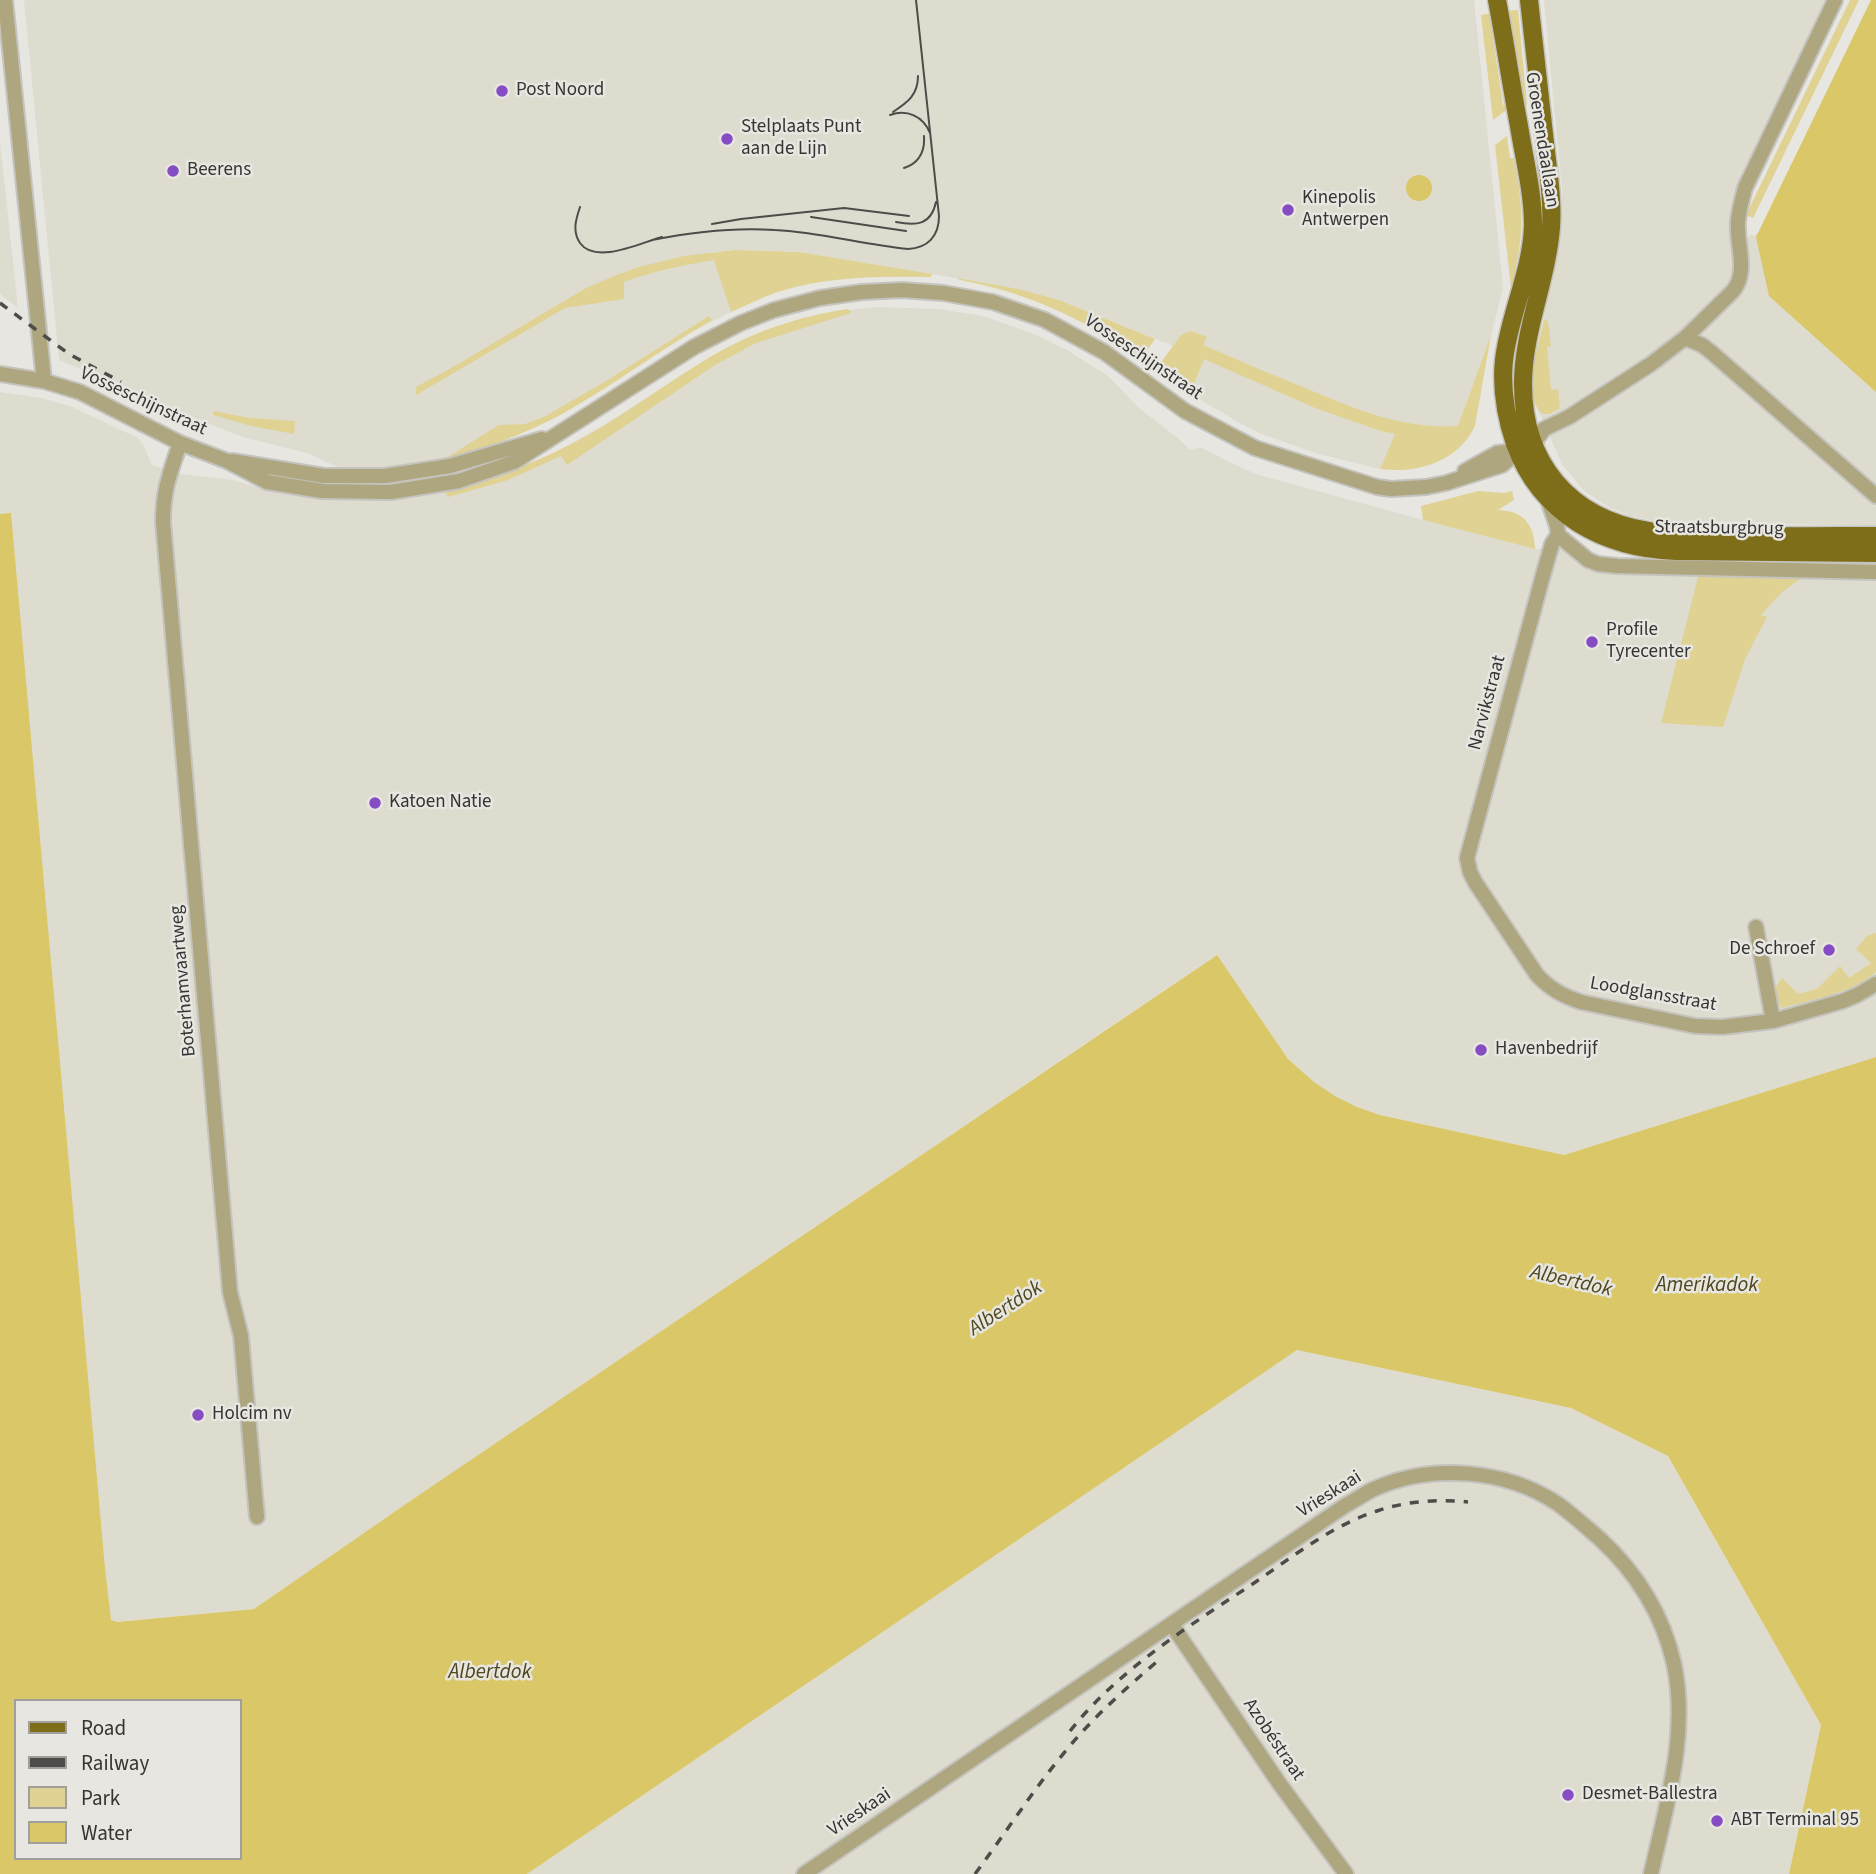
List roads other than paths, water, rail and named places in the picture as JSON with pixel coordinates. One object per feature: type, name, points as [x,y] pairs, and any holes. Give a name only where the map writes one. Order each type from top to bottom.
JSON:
[{"type":"main road","name":"Groenendaallaan","points":[[1497,0],[1532,207],[1532,238],[1504,361],[1505,407],[1525,448]]},
{"type":"main road","name":"Groenendaallaan","points":[[1525,448],[1524,368],[1548,247],[1552,213],[1529,0]]},
{"type":"main road","name":"Straatsburgbrug","points":[[1525,448],[1533,479],[1548,499],[1581,525],[1632,546],[1653,550],[1876,553]]},
{"type":"main road","name":"Straatsburgbrug","points":[[1525,448],[1583,507],[1609,521],[1647,531],[1741,536],[1876,536]]},
{"type":"street","points":[[5,0],[44,381]]},
{"type":"street","name":"Vosseschijnstraat","points":[[0,374],[65,386],[100,401],[180,443],[227,461],[267,482],[322,491],[391,492],[444,484],[514,462],[694,347],[751,319],[833,295],[873,291],[929,292],[993,302],[1045,320],[1104,352],[1185,411],[1255,447],[1377,486],[1415,489],[1446,482],[1497,453],[1525,448],[1544,429],[1569,417],[1651,364],[1685,338],[1738,285],[1742,271],[1738,218],[1745,188],[1835,0]]},
{"type":"street","points":[[1685,338],[1711,352],[1876,496]]},
{"type":"street","name":"Boterhamvaartweg","points":[[180,443],[165,487],[163,522],[230,1292],[241,1336],[257,1517]]},
{"type":"street","points":[[1548,499],[1558,535],[1588,560],[1598,564],[1876,572]]},
{"type":"street","name":"Narvikstraat","points":[[1475,882],[1469,872],[1467,858],[1472,836],[1550,549],[1558,535]]},
{"type":"street","name":"Loodglansstraat","points":[[1475,882],[1536,975],[1548,987],[1581,1002],[1695,1026],[1722,1027],[1773,1021],[1843,1001],[1876,984]]},
{"type":"street","points":[[1756,927],[1773,1021]]},
{"type":"street","name":"Vrieskaai","points":[[804,1874],[1346,1505],[1375,1489],[1405,1479],[1437,1473],[1464,1473],[1496,1478],[1527,1488],[1558,1504],[1624,1564],[1649,1600],[1665,1632],[1674,1666],[1679,1739],[1651,1874]]},
{"type":"street","name":"Azobéstraat","points":[[1172,1625],[1279,1783],[1346,1874]]},
{"type":"water","points":[[1871,0],[1876,0],[1876,392],[1769,296],[1756,237]]},
{"type":"water","points":[[1419,175],[1428,179],[1432,188],[1428,197],[1419,201],[1410,197],[1406,188],[1410,179]]},
{"type":"water","name":"Albertdok","points":[[11,513],[105,1568],[111,1620],[117,1622],[254,1609],[1217,955],[1288,1059],[1335,1096],[1380,1115],[1564,1155],[1876,1057],[1876,1874],[1789,1874],[1821,1725],[1668,1456],[1571,1408],[1297,1350],[527,1874],[0,1874],[0,514]]},
{"type":"tram line","points":[[652,240],[744,229],[809,233],[908,249],[931,240],[937,229],[939,216],[916,0]]},
{"type":"tram line","points":[[893,112],[911,97],[918,76]]},
{"type":"tram line","points":[[890,115],[914,115],[930,133]]},
{"type":"tram line","points":[[904,168],[920,156],[924,136]]},
{"type":"tram line","points":[[896,222],[922,222],[931,215],[936,202]]},
{"type":"tram line","points":[[580,207],[575,230],[580,243],[587,249],[607,252],[662,237]]},
{"type":"tram line","points":[[712,224],[844,208],[909,216]]},
{"type":"tram line","points":[[811,217],[906,231]]},
{"type":"railway","points":[[0,303],[69,354],[121,382]]},
{"type":"railway","points":[[1070,1731],[1090,1708],[1134,1667],[1182,1631],[1330,1532],[1361,1517],[1399,1505],[1434,1501],[1468,1502]]},
{"type":"railway","points":[[975,1874],[1067,1749],[1110,1704],[1160,1659]]},
{"type":"place","name":"Post Noord","points":[[502,91]]},
{"type":"place","name":"Stelplaats Punt aan de Lijn","points":[[727,139]]},
{"type":"place","name":"Beerens","points":[[173,171]]},
{"type":"place","name":"Kinepolis Antwerpen","points":[[1288,210]]},
{"type":"place","name":"Profile Tyrecenter","points":[[1592,642]]},
{"type":"place","name":"Katoen Natie","points":[[375,803]]},
{"type":"place","name":"De Schroef","points":[[1829,950]]},
{"type":"place","name":"Havenbedrijf","points":[[1481,1050]]},
{"type":"place","name":"Holcim nv","points":[[198,1415]]},
{"type":"place","name":"Desmet-Ballestra","points":[[1568,1795]]},
{"type":"place","name":"ABT Terminal 95","points":[[1717,1821]]},
{"type":"water label","name":"Amerikadok","points":[[1707,1286]]}]
